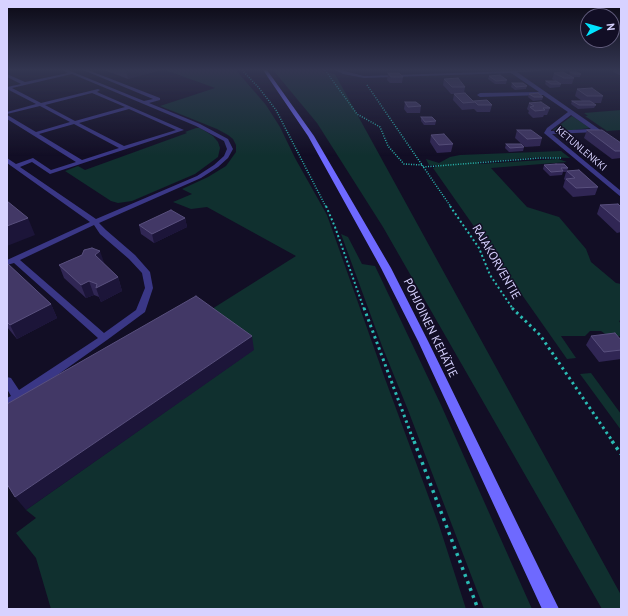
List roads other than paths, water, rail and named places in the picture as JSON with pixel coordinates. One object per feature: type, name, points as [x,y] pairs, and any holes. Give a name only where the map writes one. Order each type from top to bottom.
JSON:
[{"type":"main road","name":"POHJOINEN KEHÄTIE","points":[[284,99],[325,159],[386,268],[423,341],[551,609]]},
{"type":"street","name":"KETUNLENKKI","points":[[547,133],[597,130],[552,99]]},
{"type":"street","name":"KETUNLENKKI","points":[[547,133],[549,129],[571,112]]},
{"type":"street","name":"KETUNLENKKI","points":[[547,133],[621,195]]},
{"type":"lane","points":[[28,99],[123,148]]},
{"type":"lane","points":[[7,113],[63,99]]},
{"type":"lane","points":[[110,99],[181,130]]},
{"type":"lane","points":[[104,338],[11,261],[95,222],[199,177],[216,166],[226,157],[230,149],[226,140],[197,124],[134,99]]},
{"type":"lane","points":[[35,134],[157,99]]},
{"type":"lane","points":[[7,117],[81,162]]},
{"type":"lane","points":[[16,166],[33,160],[50,172],[197,124]]},
{"type":"lane","points":[[7,160],[95,222],[103,232],[132,257],[146,272],[149,288],[140,312],[7,404]]},
{"type":"lane","points":[[7,381],[18,397]]}]
